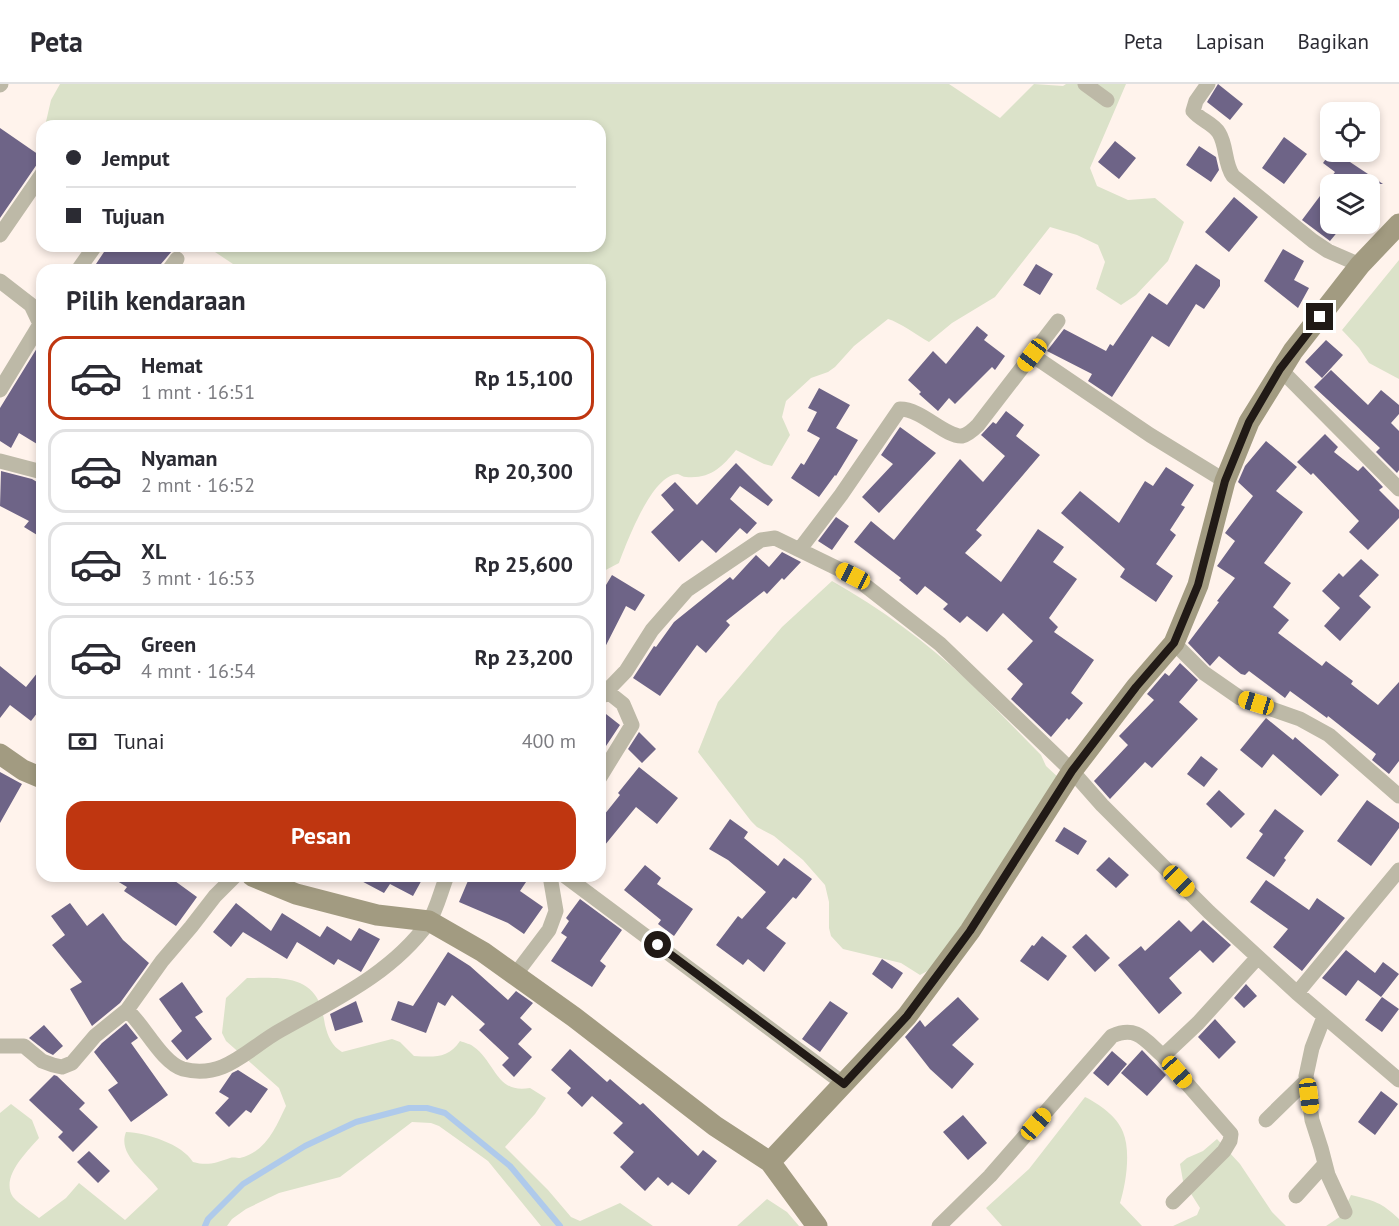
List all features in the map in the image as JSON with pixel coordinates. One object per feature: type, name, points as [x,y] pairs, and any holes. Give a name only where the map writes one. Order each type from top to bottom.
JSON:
[{"type":"main road","points":[[770,1162],[907,1016],[970,931],[1072,771],[1136,687],[1174,643],[1198,585],[1225,481],[1249,422],[1280,369],[1360,265],[1399,224]]},
{"type":"main road","points":[[0,754],[23,770],[36,775]]},
{"type":"main road","points":[[267,882],[296,894],[376,915],[429,921],[483,952],[574,1017],[715,1126],[770,1162],[817,1226]]},
{"type":"street","points":[[1086,84],[1107,100]]},
{"type":"street","points":[[1208,84],[1196,101],[1193,111],[1217,129],[1228,169],[1233,176],[1313,241],[1328,251],[1360,265]]},
{"type":"street","points":[[0,235],[36,183]]},
{"type":"street","points":[[0,281],[31,304],[36,311]]},
{"type":"street","points":[[800,549],[841,495],[900,409],[912,410],[955,435],[967,434],[978,425],[1058,321]]},
{"type":"street","points":[[0,390],[36,332]]},
{"type":"street","points":[[1032,355],[1150,435],[1225,481]]},
{"type":"street","points":[[1280,369],[1399,489]]},
{"type":"street","points":[[0,461],[36,470]]},
{"type":"street","points":[[606,693],[626,671],[652,630],[687,590],[761,540],[775,538],[800,549],[853,576],[940,644],[1072,771],[1209,912],[1324,1017],[1399,1080]]},
{"type":"street","points":[[1174,643],[1204,673],[1240,698],[1300,719],[1329,735],[1399,796]]},
{"type":"street","points":[[606,696],[623,704],[632,725],[606,767]]},
{"type":"street","points":[[1297,993],[1399,870]]},
{"type":"street","points":[[0,1046],[24,1046],[42,1061],[62,1067],[68,1066],[95,1036],[127,1010],[162,961],[214,896],[229,882]]},
{"type":"street","points":[[127,1010],[136,1018],[161,1054],[181,1069],[208,1071],[235,1062],[280,1030],[357,988],[377,974],[429,921],[445,882]]},
{"type":"street","points":[[515,975],[549,930],[556,911],[551,882]]},
{"type":"street","points":[[573,882],[844,1084]]},
{"type":"street","points":[[1163,1056],[1198,1023],[1258,957]]},
{"type":"street","points":[[1324,1017],[1312,1048],[1307,1080],[1312,1120],[1328,1175],[1345,1212]]},
{"type":"street","points":[[939,1226],[990,1176],[1112,1036],[1124,1031],[1134,1032],[1163,1056],[1231,1134],[1224,1151],[1173,1202]]},
{"type":"street","points":[[1266,1120],[1307,1080]]},
{"type":"street","points":[[1296,1196],[1325,1164]]},
{"type":"green space","points":[[60,84],[949,84],[1000,118],[1034,84],[1063,86],[1066,84],[1126,84],[1090,168],[1097,186],[1128,200],[1155,198],[1184,222],[1168,261],[1136,295],[1121,305],[1096,289],[1105,262],[1098,245],[1077,235],[1050,227],[995,297],[952,323],[929,342],[888,319],[854,346],[835,367],[811,378],[786,401],[782,417],[790,435],[772,466],[736,450],[721,467],[709,474],[685,477],[678,474],[668,477],[659,485],[642,511],[619,563],[606,570],[606,264],[233,264],[215,252],[606,252],[606,120],[46,120],[51,100]]},
{"type":"green space","points":[[1399,260],[1399,379],[1369,363],[1342,330]]},
{"type":"green space","points":[[832,581],[885,614],[951,665],[1041,755],[1046,766],[1060,779],[935,967],[920,975],[901,963],[843,949],[831,936],[829,902],[825,885],[803,860],[774,836],[751,821],[698,752],[718,702],[782,627]]},
{"type":"green space","points":[[247,978],[278,978],[306,986],[319,1002],[331,1041],[342,1052],[392,1039],[400,1042],[414,1056],[440,1056],[450,1051],[460,1041],[473,1046],[503,1082],[519,1089],[530,1088],[546,1098],[535,1114],[505,1147],[571,1217],[580,1221],[620,1203],[653,1226],[541,1226],[488,1161],[439,1126],[412,1122],[340,1177],[279,1193],[246,1209],[232,1219],[227,1226],[0,1226],[0,1113],[11,1104],[32,1120],[39,1138],[12,1173],[10,1189],[16,1200],[39,1218],[66,1198],[79,1183],[125,1220],[158,1189],[129,1156],[124,1140],[126,1132],[144,1135],[173,1145],[193,1162],[203,1164],[249,1155],[269,1138],[286,1106],[279,1088],[226,1041],[222,1033],[226,998]]},
{"type":"green space","points":[[1085,1097],[1112,1116],[1123,1132],[1127,1148],[1127,1168],[1120,1203],[1142,1226],[1002,1226],[986,1208],[1029,1169]]},
{"type":"green space","points":[[1217,1139],[1240,1164],[1272,1212],[1286,1226],[1173,1226],[1197,1215],[1200,1208],[1183,1181],[1180,1164],[1203,1151]]},
{"type":"green space","points":[[1351,1195],[1372,1201],[1387,1209],[1399,1219],[1399,1226],[1326,1226],[1341,1216]]},
{"type":"green space","points":[[767,1199],[787,1212],[799,1226],[737,1226]]},
{"type":"building","points":[[1218,84],[1243,104],[1230,120],[1207,102]]},
{"type":"building","points":[[0,128],[36,153],[36,166],[0,218]]},
{"type":"building","points":[[1284,137],[1307,154],[1284,184],[1262,168]]},
{"type":"building","points":[[1115,141],[1136,158],[1119,179],[1098,162]]},
{"type":"building","points":[[1199,146],[1216,157],[1219,170],[1211,182],[1186,165]]},
{"type":"building","points":[[1350,162],[1368,174],[1334,174],[1335,172],[1323,163]]},
{"type":"building","points":[[1320,196],[1320,234],[1302,220]]},
{"type":"building","points":[[1234,197],[1258,217],[1229,252],[1205,232]]},
{"type":"building","points":[[1321,234],[1336,234],[1330,241]]},
{"type":"building","points":[[1283,249],[1304,261],[1294,280],[1309,288],[1298,308],[1264,281]]},
{"type":"building","points":[[104,252],[171,252],[161,264],[96,264]]},
{"type":"building","points":[[1036,264],[1053,274],[1040,295],[1023,285]]},
{"type":"building","points":[[1196,264],[1220,280],[1220,286],[1204,309],[1196,304],[1169,347],[1152,336],[1112,397],[1088,381],[1092,374],[1047,351],[1064,329],[1106,351],[1110,344],[1113,346],[1149,293],[1167,305]]},
{"type":"building","points":[[977,326],[988,335],[984,340],[1005,356],[995,370],[992,367],[955,404],[949,398],[938,411],[919,394],[921,392],[908,380],[933,351],[946,364]]},
{"type":"building","points":[[1326,340],[1343,355],[1322,378],[1305,362]]},
{"type":"building","points":[[36,350],[36,443],[19,433],[11,448],[0,441],[0,408]]},
{"type":"building","points":[[1331,370],[1368,405],[1381,390],[1399,405],[1399,414],[1391,423],[1399,431],[1399,470],[1397,473],[1376,452],[1380,448],[1314,387]]},
{"type":"building","points":[[819,388],[850,405],[836,428],[858,440],[836,476],[819,497],[791,478],[801,463],[804,465],[820,438],[807,431],[817,412],[808,408]]},
{"type":"building","points":[[1006,411],[1024,425],[1016,436],[1040,455],[976,530],[982,535],[965,553],[1001,582],[1038,529],[1064,547],[1053,562],[1077,579],[1049,618],[1058,627],[1054,632],[1094,660],[1071,693],[1083,703],[1051,737],[1011,699],[1023,684],[1007,669],[1033,641],[1003,613],[987,632],[967,616],[960,623],[943,609],[948,604],[925,586],[917,595],[899,580],[901,578],[854,542],[871,521],[894,540],[960,459],[983,482],[1005,456],[981,435],[993,422],[996,424]]},
{"type":"building","points":[[900,427],[936,453],[879,513],[862,497],[893,464],[881,455]]},
{"type":"building","points":[[1325,434],[1338,447],[1334,452],[1358,471],[1363,466],[1383,487],[1379,490],[1399,510],[1399,518],[1368,550],[1349,532],[1359,521],[1313,473],[1311,475],[1297,462]]},
{"type":"building","points":[[1266,441],[1297,467],[1276,491],[1303,512],[1264,563],[1291,583],[1273,607],[1289,620],[1278,633],[1322,666],[1326,661],[1353,681],[1351,684],[1378,705],[1399,682],[1399,761],[1389,774],[1372,760],[1376,754],[1328,716],[1327,718],[1290,691],[1285,698],[1249,671],[1245,675],[1241,674],[1219,656],[1210,666],[1188,643],[1235,578],[1217,566],[1235,541],[1225,533],[1253,496],[1238,482],[1245,466]]},
{"type":"building","points":[[736,463],[773,500],[768,506],[740,486],[730,499],[757,523],[747,534],[740,528],[716,553],[702,540],[679,562],[651,532],[674,510],[661,495],[675,482],[697,505]]},
{"type":"building","points":[[1166,467],[1194,485],[1181,505],[1185,507],[1170,530],[1176,535],[1156,564],[1173,576],[1156,602],[1120,577],[1125,569],[1061,513],[1080,491],[1119,523],[1145,481],[1153,486]]},
{"type":"building","points":[[1,471],[36,481],[36,534],[24,527],[29,521],[0,506]]},
{"type":"building","points":[[836,517],[849,526],[832,550],[818,541]]},
{"type":"building","points":[[782,552],[801,562],[767,594],[764,591],[726,621],[730,625],[706,653],[697,645],[660,696],[633,678],[654,646],[656,647],[674,622],[730,577],[733,580],[756,555],[769,567]]},
{"type":"building","points":[[1361,559],[1379,575],[1359,596],[1371,607],[1340,641],[1324,626],[1340,608],[1322,591],[1339,573],[1343,577]]},
{"type":"building","points":[[612,575],[645,595],[635,611],[626,606],[606,645],[606,585]]},
{"type":"building","points":[[1180,663],[1198,680],[1179,702],[1198,719],[1152,768],[1145,762],[1110,799],[1094,781],[1128,745],[1119,736],[1154,700],[1147,694],[1165,673],[1169,676]]},
{"type":"building","points":[[0,666],[26,687],[36,674],[36,715],[31,721],[10,705],[0,718]]},
{"type":"building","points":[[606,714],[620,725],[606,746]]},
{"type":"building","points":[[1266,718],[1293,740],[1295,737],[1339,775],[1321,796],[1273,754],[1262,768],[1240,750]]},
{"type":"building","points":[[639,732],[656,749],[642,763],[628,749]]},
{"type":"building","points":[[1201,756],[1218,769],[1204,787],[1187,774]]},
{"type":"building","points":[[639,767],[678,798],[657,824],[636,807],[606,844],[606,812],[620,795],[618,793]]},
{"type":"building","points":[[0,772],[22,784],[0,823]]},
{"type":"building","points":[[1219,790],[1245,814],[1231,828],[1206,804]]},
{"type":"building","points":[[1367,800],[1399,823],[1399,828],[1371,866],[1337,841]]},
{"type":"building","points":[[1275,809],[1304,831],[1284,858],[1286,860],[1274,877],[1246,858],[1263,834],[1259,831]]},
{"type":"building","points":[[730,819],[748,832],[744,838],[778,866],[784,858],[812,879],[796,899],[793,897],[766,928],[786,943],[764,972],[748,959],[743,965],[716,945],[738,916],[742,919],[766,892],[728,860],[709,849]]},
{"type":"building","points":[[1064,827],[1087,841],[1078,855],[1055,841]]},
{"type":"building","points":[[1109,857],[1129,875],[1116,888],[1096,870]]},
{"type":"building","points":[[645,865],[661,878],[657,884],[693,909],[674,936],[658,924],[661,920],[624,890]]},
{"type":"building","points":[[1266,880],[1309,910],[1317,898],[1345,918],[1302,971],[1273,947],[1288,929],[1250,902]]},
{"type":"building","points":[[119,882],[176,882],[197,897],[176,926],[124,891],[127,887]]},
{"type":"building","points":[[363,882],[421,882],[413,896],[390,884],[384,893]]},
{"type":"building","points":[[467,882],[526,882],[520,891],[543,907],[524,934],[508,923],[459,902]]},
{"type":"building","points":[[580,899],[622,930],[600,961],[606,966],[592,987],[551,961],[567,937],[561,933],[569,921],[566,918]]},
{"type":"building","points":[[70,903],[87,926],[103,913],[123,940],[149,963],[120,1003],[92,1026],[70,989],[82,982],[52,945],[65,935],[51,916]]},
{"type":"building","points":[[236,903],[271,931],[282,913],[320,937],[327,926],[351,941],[359,928],[380,939],[361,972],[338,959],[334,965],[297,942],[287,959],[243,932],[231,947],[213,932]]},
{"type":"building","points":[[1179,920],[1191,932],[1203,920],[1231,945],[1213,963],[1200,950],[1169,978],[1182,993],[1159,1014],[1118,965],[1141,946],[1145,951]]},
{"type":"building","points":[[1086,934],[1110,958],[1095,972],[1072,947]]},
{"type":"building","points":[[1042,936],[1067,956],[1048,981],[1020,961]]},
{"type":"building","points":[[1346,950],[1375,973],[1383,962],[1399,974],[1381,997],[1358,980],[1346,996],[1322,978]]},
{"type":"building","points":[[448,952],[470,966],[508,1000],[516,991],[533,1003],[520,1018],[532,1029],[518,1044],[532,1057],[514,1077],[502,1065],[509,1058],[479,1030],[485,1024],[452,995],[445,1006],[438,1002],[426,1033],[391,1020],[398,1001],[413,1006]]},
{"type":"building","points":[[882,959],[903,973],[892,989],[872,974]]},
{"type":"building","points":[[182,982],[203,1012],[195,1017],[212,1039],[187,1060],[171,1041],[182,1031],[159,999]]},
{"type":"building","points":[[1246,984],[1257,996],[1244,1008],[1234,998]]},
{"type":"building","points":[[958,997],[979,1019],[952,1045],[974,1064],[952,1089],[930,1069],[905,1037],[920,1020],[925,1027]]},
{"type":"building","points":[[1382,997],[1399,1009],[1382,1032],[1365,1020]]},
{"type":"building","points":[[356,1001],[363,1022],[335,1031],[330,1014]]},
{"type":"building","points":[[830,1001],[848,1013],[820,1052],[802,1039]]},
{"type":"building","points":[[1215,1019],[1236,1042],[1219,1059],[1198,1037]]},
{"type":"building","points":[[126,1023],[138,1038],[131,1043],[168,1095],[131,1122],[108,1090],[118,1083],[94,1052]]},
{"type":"building","points":[[44,1025],[63,1046],[53,1055],[29,1038]]},
{"type":"building","points":[[570,1049],[607,1082],[610,1079],[640,1105],[643,1103],[698,1156],[703,1150],[717,1161],[689,1195],[672,1182],[668,1186],[658,1177],[645,1191],[620,1167],[634,1152],[613,1133],[623,1123],[592,1096],[582,1107],[567,1093],[571,1088],[551,1070]]},
{"type":"building","points":[[1142,1050],[1166,1075],[1147,1096],[1121,1073]]},
{"type":"building","points":[[1112,1051],[1127,1064],[1108,1086],[1093,1073]]},
{"type":"building","points":[[238,1070],[268,1089],[251,1113],[246,1110],[229,1127],[215,1113],[229,1098],[219,1092],[232,1073]]},
{"type":"building","points":[[54,1075],[85,1103],[79,1109],[98,1127],[73,1152],[58,1137],[63,1132],[29,1100]]},
{"type":"building","points":[[1381,1091],[1398,1104],[1375,1135],[1358,1122]]},
{"type":"building","points":[[963,1115],[987,1143],[968,1160],[943,1132]]},
{"type":"building","points":[[89,1151],[110,1171],[98,1183],[77,1162]]},
{"type":"waterway","points":[[205,1226],[208,1219],[243,1184],[305,1146],[356,1122],[409,1108],[427,1108],[445,1113],[510,1166],[560,1226]]},
{"type":"route","points":[[658,945],[844,1084],[907,1016],[970,931],[1072,771],[1136,687],[1174,643],[1198,585],[1225,481],[1249,422],[1280,369],[1320,317]]}]
